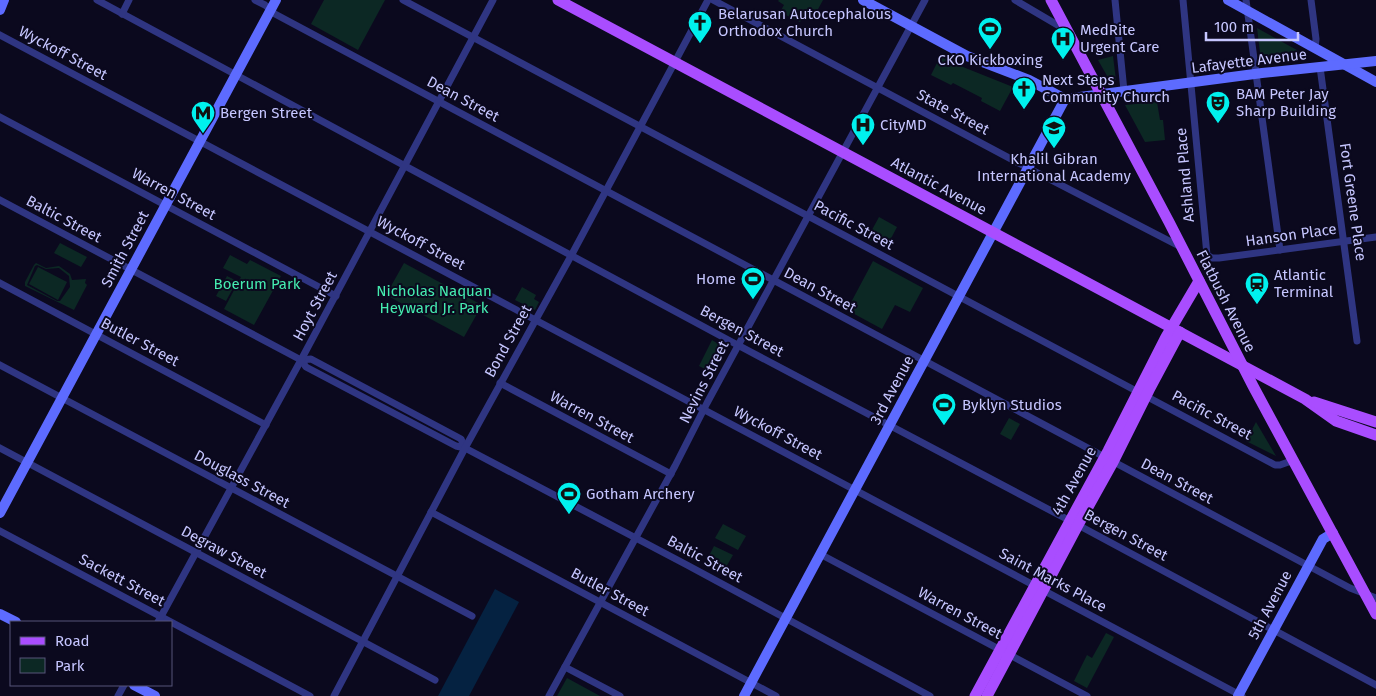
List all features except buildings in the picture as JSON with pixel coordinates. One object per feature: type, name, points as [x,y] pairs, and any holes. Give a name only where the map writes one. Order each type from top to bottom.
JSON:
[{"type":"main road","points":[[0,10],[4,0]]},
{"type":"main road","name":"Smith Street","points":[[0,513],[276,0]]},
{"type":"main road","name":"Atlantic Avenue","points":[[558,0],[1305,399],[1336,421],[1376,435]]},
{"type":"main road","points":[[862,0],[967,56],[1029,80],[1065,99]]},
{"type":"main road","name":"Flatbush Avenue","points":[[1050,0],[1125,138],[1243,366],[1333,533],[1371,596],[1376,614]]},
{"type":"main road","points":[[1228,0],[1247,5],[1315,48],[1376,82]]},
{"type":"main road","name":"Lafayette Avenue","points":[[1065,99],[1257,74],[1376,61]]},
{"type":"main road","name":"3rd Avenue","points":[[744,696],[1065,99]]},
{"type":"main road","name":"4th Avenue","points":[[987,696],[1005,652],[1109,460],[1176,330],[1198,281]]},
{"type":"main road","name":"Atlantic Avenue","points":[[1305,399],[1376,422]]},
{"type":"main road","name":"5th Avenue","points":[[1240,695],[1323,539],[1333,533]]},
{"type":"main road","points":[[0,614],[14,621]]},
{"type":"main road","name":"4th Avenue","points":[[975,696],[1005,652]]},
{"type":"main road","points":[[136,686],[155,696]]},
{"type":"street","name":"Bergen Street","points":[[96,0],[571,256],[1074,522],[1376,685]]},
{"type":"street","points":[[122,14],[129,0]]},
{"type":"street","name":"Dean Street","points":[[255,0],[275,14],[438,102],[1308,566],[1371,596]]},
{"type":"street","name":"Pacific Street","points":[[403,0],[1275,465],[1294,460]]},
{"type":"street","name":"Hoyt Street","points":[[160,619],[336,296],[493,0]]},
{"type":"street","name":"Bond Street","points":[[334,696],[500,383],[571,256],[708,0]]},
{"type":"street","name":"State Street","points":[[713,0],[1028,168],[1181,247]]},
{"type":"street","name":"Nevins Street","points":[[549,696],[671,474],[738,345],[925,0]]},
{"type":"street","points":[[1015,0],[1066,30]]},
{"type":"street","points":[[1115,0],[1124,91]]},
{"type":"street","name":"Ashland Place","points":[[1183,0],[1206,251],[1209,257]]},
{"type":"street","points":[[1311,0],[1316,38],[1315,48]]},
{"type":"street","points":[[1247,5],[1280,250]]},
{"type":"street","name":"Wyckoff Street","points":[[0,35],[855,490]]},
{"type":"street","name":"Fort Greene Place","points":[[1320,67],[1357,341]]},
{"type":"street","name":"Warren Street","points":[[0,117],[336,296]]},
{"type":"street","name":"Baltic Street","points":[[0,200],[301,360],[306,367],[315,372],[456,446],[466,448],[930,696]]},
{"type":"street","name":"Hanson Place","points":[[1209,257],[1219,258],[1376,237]]},
{"type":"street","name":"Butler Street","points":[[0,283],[266,425]]},
{"type":"street","name":"Douglass Street","points":[[0,365],[472,616]]},
{"type":"street","name":"Warren Street","points":[[500,383],[671,474]]},
{"type":"street","points":[[1356,429],[1360,417]]},
{"type":"street","name":"Degraw Street","points":[[0,448],[435,680]]},
{"type":"street","name":"Saint Marks Place","points":[[855,490],[1240,695]]},
{"type":"street","name":"Butler Street","points":[[431,512],[776,696]]},
{"type":"street","name":"Sackett Street","points":[[0,531],[160,619]]},
{"type":"street","name":"Warren Street","points":[[820,554],[1087,696]]},
{"type":"street","name":"Sackett Street","points":[[172,625],[310,696]]},
{"type":"street","points":[[565,667],[620,696]]},
{"type":"green space","points":[[324,0],[385,0],[358,50],[311,24]]},
{"type":"green space","points":[[779,0],[823,0],[817,11],[810,8],[800,22],[780,12],[784,5]]},
{"type":"green space","points":[[1257,28],[1306,55],[1261,61]]},
{"type":"green space","points":[[941,55],[963,67],[1013,87],[1000,111],[981,101],[982,98],[953,83],[951,85],[931,75]]},
{"type":"green space","points":[[1113,56],[1116,80],[1110,81],[1098,60]]},
{"type":"green space","points":[[1157,102],[1160,120],[1163,120],[1165,140],[1145,142],[1125,105]]},
{"type":"green space","points":[[879,217],[897,227],[886,248],[867,239]]},
{"type":"green space","points":[[60,243],[87,257],[81,267],[54,253]]},
{"type":"green space","name":"Boerum Park","points":[[230,255],[247,264],[250,260],[281,276],[254,325],[224,309],[241,277],[223,268]]},
{"type":"green space","points":[[873,261],[923,288],[910,312],[895,305],[882,329],[847,310]]},
{"type":"green space","points":[[36,263],[46,268],[59,266],[70,274],[72,280],[86,279],[85,283],[87,285],[74,310],[25,286],[25,282]],"holes":[[[35,266],[46,269],[59,268],[69,276],[70,287],[60,301],[27,285]]]},
{"type":"green space","name":"Nicholas Naquan Heyward Jr. Park","points":[[404,263],[482,305],[464,337],[386,295]]},
{"type":"green space","points":[[38,267],[67,282],[58,300],[29,284]]},
{"type":"green space","points":[[227,276],[237,281],[226,301],[216,296]]},
{"type":"green space","points":[[522,287],[536,295],[534,299],[539,302],[535,310],[515,300]]},
{"type":"green space","points":[[712,340],[720,345],[707,370],[699,366]]},
{"type":"green space","points":[[1009,418],[1020,424],[1011,440],[1000,434]]},
{"type":"green space","points":[[1256,422],[1276,456],[1246,441]]},
{"type":"green space","points":[[723,524],[746,536],[738,550],[715,538]]},
{"type":"green space","points":[[714,546],[733,555],[726,567],[708,558]]},
{"type":"green space","points":[[1106,633],[1114,637],[1087,688],[1074,681],[1087,655],[1092,658]]},
{"type":"green space","points":[[567,678],[600,696],[557,696]]},
{"type":"water","points":[[495,589],[519,602],[469,696],[438,696]]},
{"type":"place","name":"Belarusan Autocephalous Orthodox Church","points":[[700,44]]},
{"type":"place","name":"CKO Kickboxing","points":[[990,50]]},
{"type":"place","name":"MedRite Urgent Care","points":[[1063,60]]},
{"type":"place","name":"Next Steps Community Church","points":[[1024,110]]},
{"type":"place","name":"BAM Peter Jay Sharp Building","points":[[1218,124]]},
{"type":"place","name":"Bergen Street","points":[[203,134]]},
{"type":"place","name":"CityMD","points":[[863,146]]},
{"type":"place","name":"Khalil Gibran International Academy","points":[[1054,149]]},
{"type":"place","name":"Home","points":[[753,300]]},
{"type":"place","name":"Atlantic Terminal","points":[[1257,305]]},
{"type":"place","name":"Byklyn Studios","points":[[944,426]]},
{"type":"place","name":"Gotham Archery","points":[[569,515]]}]
